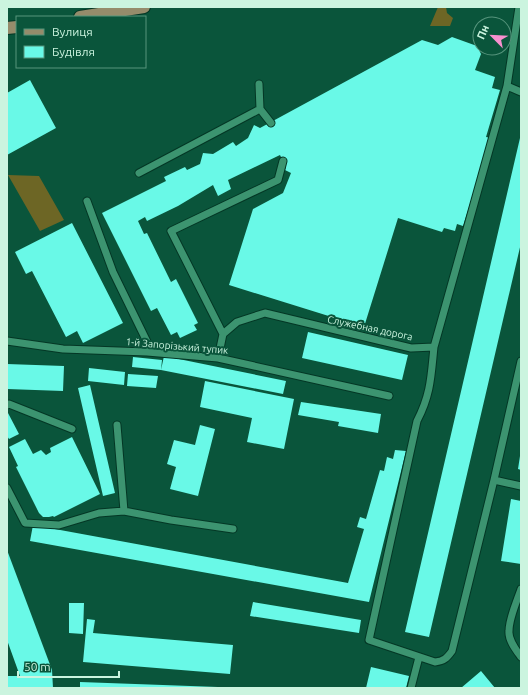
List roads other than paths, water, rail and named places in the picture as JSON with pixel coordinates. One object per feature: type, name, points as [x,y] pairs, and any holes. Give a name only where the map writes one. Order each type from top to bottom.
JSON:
[{"type":"main road","points":[[86,16],[144,7]]},
{"type":"lane","points":[[519,7],[507,86],[434,347],[430,388],[425,406],[417,421],[369,640],[435,662],[443,661],[452,651],[494,480],[521,361]]},
{"type":"lane","points":[[258,84],[260,108],[271,123]]},
{"type":"lane","points":[[507,86],[521,92]]},
{"type":"lane","points":[[139,173],[260,108]]},
{"type":"lane","points":[[218,358],[223,334],[171,231],[278,180],[283,161]]},
{"type":"lane","points":[[86,201],[113,272],[152,352]]},
{"type":"lane","name":"Служебная дорога","points":[[223,334],[237,322],[265,313],[312,326],[411,348],[434,347]]},
{"type":"lane","name":"1-й Запорізький тупик","points":[[7,342],[63,349],[152,352],[218,358],[389,396]]},
{"type":"lane","points":[[7,404],[72,429]]},
{"type":"lane","points":[[116,426],[124,511]]},
{"type":"lane","points":[[494,480],[521,486]]},
{"type":"lane","points":[[7,488],[25,523],[59,525],[100,513],[124,511],[171,520],[233,529]]},
{"type":"lane","points":[[521,589],[508,632],[513,645],[521,657]]},
{"type":"lane","points":[[411,688],[419,657]]}]
